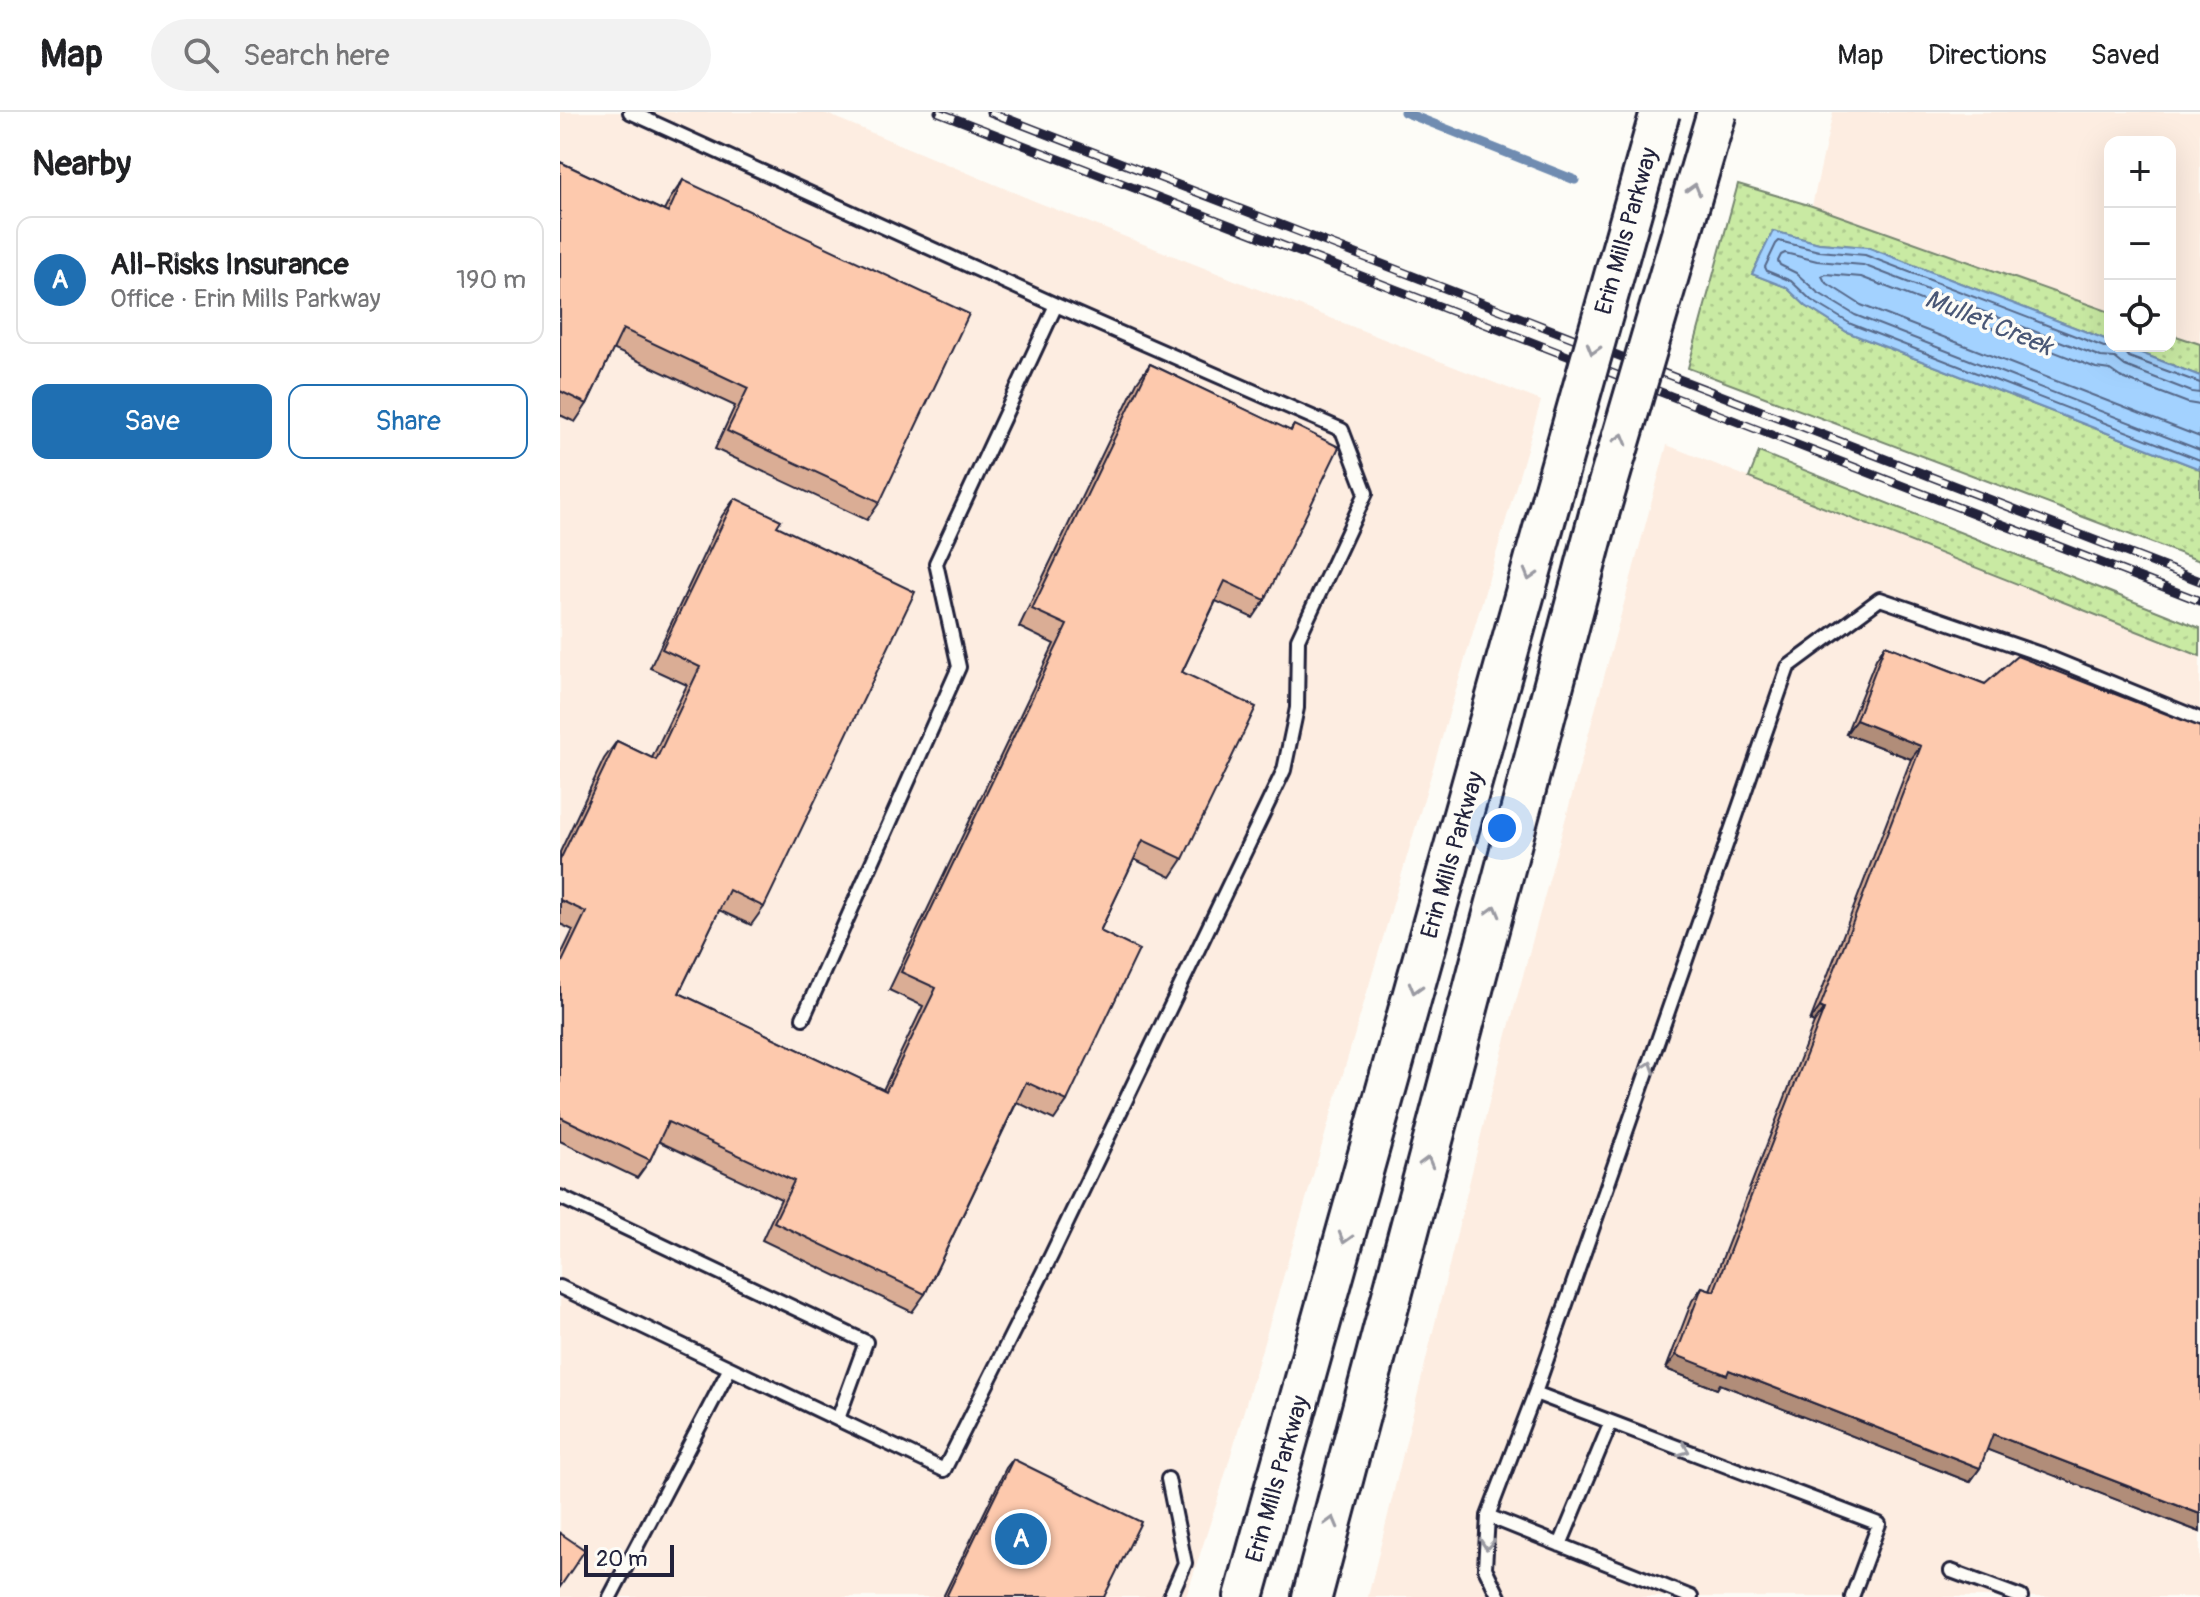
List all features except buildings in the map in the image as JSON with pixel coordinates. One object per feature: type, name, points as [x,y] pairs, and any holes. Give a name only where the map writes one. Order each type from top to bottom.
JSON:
[{"type":"main road","name":"Erin Mills Parkway","points":[[1244,1597],[1660,112]]},
{"type":"main road","points":[[1312,1597],[1599,514],[1717,112]]},
{"type":"lane","points":[[560,1287],[944,1470],[1030,1299],[1284,770],[1297,708],[1298,639],[1366,493],[1342,430],[1056,305],[630,112]]},
{"type":"lane","points":[[803,1018],[959,667],[936,563],[1056,305]]},
{"type":"lane","points":[[1499,1597],[1485,1568],[1488,1516],[1535,1393],[1788,667],[1880,599],[2043,655],[2200,719]]},
{"type":"lane","points":[[560,1197],[866,1342],[838,1419]]},
{"type":"lane","points":[[610,1597],[730,1368]]},
{"type":"lane","points":[[1535,1393],[1879,1524],[1852,1597]]},
{"type":"lane","points":[[1560,1545],[1611,1422]]},
{"type":"lane","points":[[1168,1479],[1185,1563],[1170,1597]]},
{"type":"lane","points":[[1488,1516],[1691,1597]]},
{"type":"lane","points":[[1951,1571],[2021,1597]]},
{"type":"shaded area","points":[[560,112],[822,112],[1037,202],[1541,401],[1217,1502],[1186,1597],[560,1597]]},
{"type":"shaded area","points":[[1833,112],[2200,112],[2200,344],[2176,336],[2176,136],[2104,136],[2104,310],[1812,206]]},
{"type":"shaded area","points":[[1667,445],[2200,656],[2200,1597],[1368,1597],[1493,1086]]},
{"type":"green space","points":[[1738,184],[1812,206],[2104,310],[2104,339],[1867,247],[1819,243],[1773,231],[1752,274],[1786,287],[1806,306],[1847,332],[2200,469],[2200,561],[1688,368]]},
{"type":"green space","points":[[2176,336],[2200,344],[2200,376],[2138,352],[2176,352]]},
{"type":"green space","points":[[1759,452],[2200,628],[2200,656],[1749,478]]},
{"type":"water","points":[[1773,231],[1819,243],[1867,247],[2104,339],[2104,352],[2138,352],[2200,376],[2200,469],[1847,332],[1806,306],[1786,287],[1752,274]]},
{"type":"waterway","name":"Mullet Creek","points":[[1404,112],[1575,180]]},
{"type":"railway","points":[[938,112],[2200,601]]},
{"type":"railway","points":[[990,112],[2200,581]]},
{"type":"place","name":"All-Risks Insurance","points":[[1021,1539]]}]
